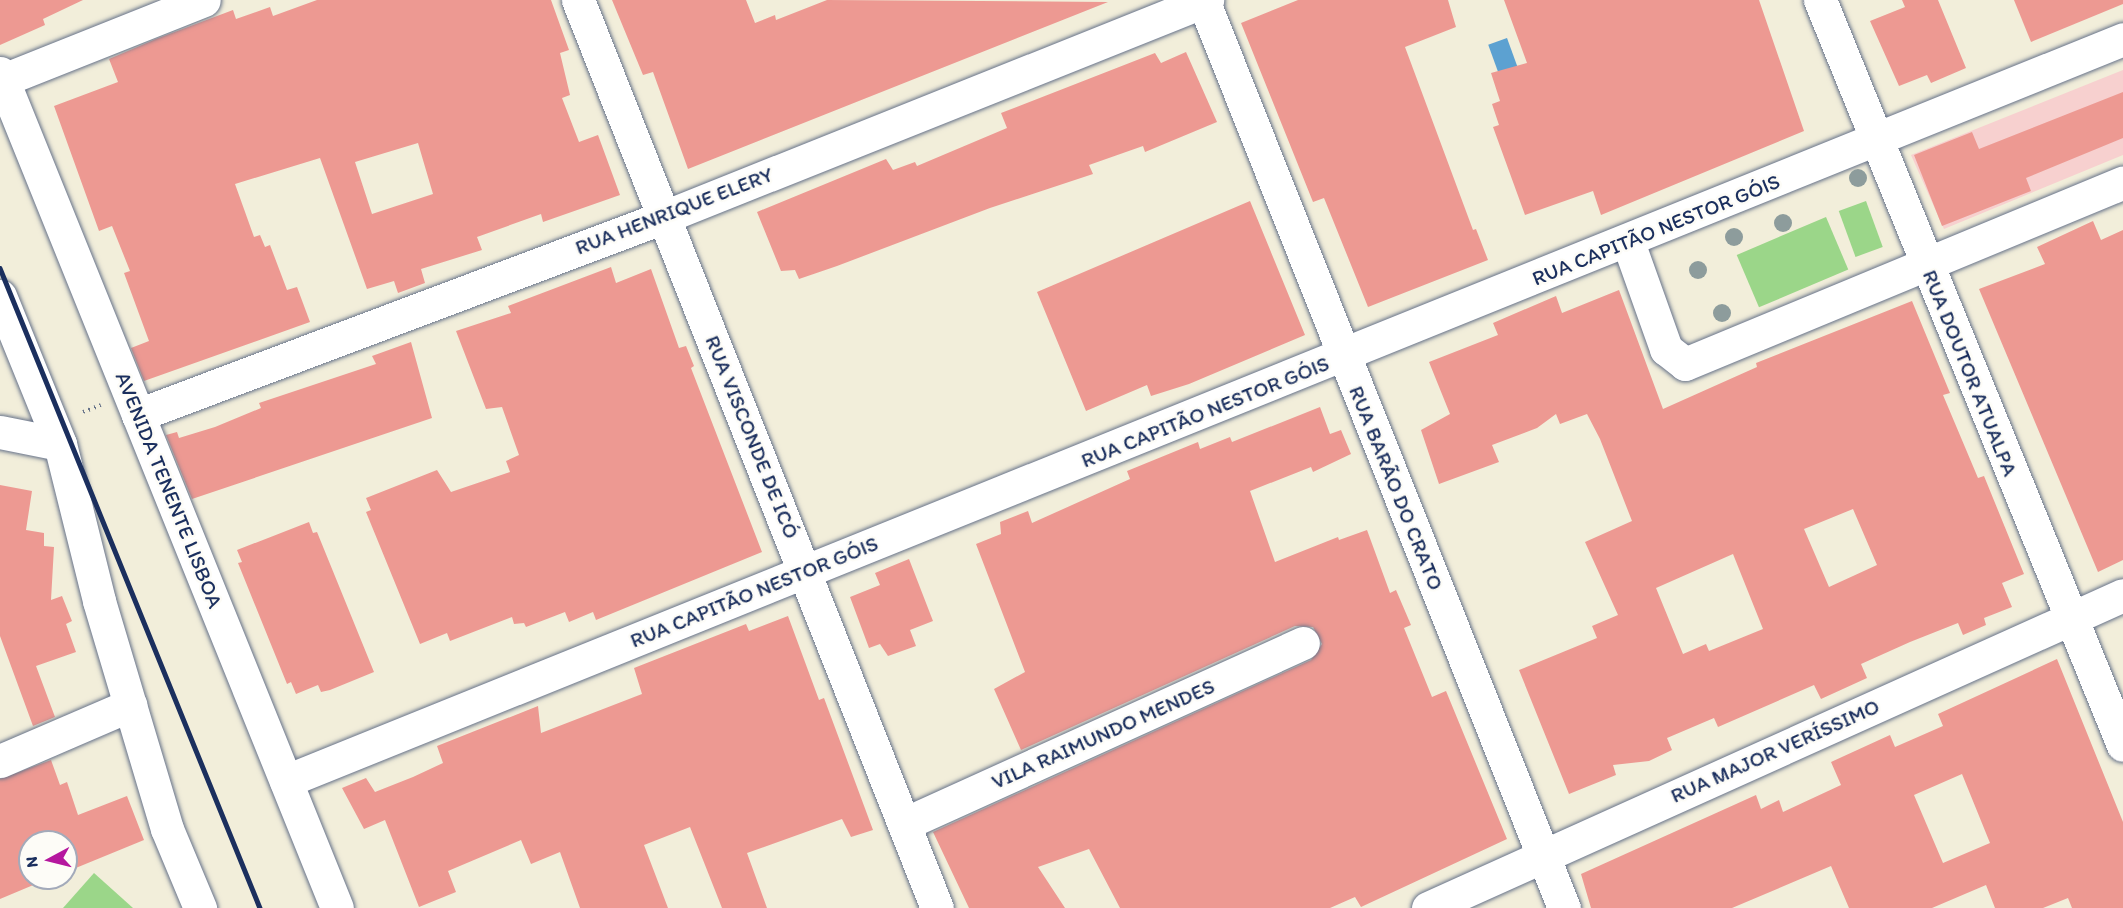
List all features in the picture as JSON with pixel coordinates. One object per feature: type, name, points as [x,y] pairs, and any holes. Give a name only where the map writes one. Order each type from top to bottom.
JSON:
[{"type":"street","points":[[1,76],[204,0]]},
{"type":"street","name":"RUA VISCONDE DE ICÓ","points":[[578,0],[937,908]]},
{"type":"street","name":"RUA DOUTOR ATUALPA","points":[[1820,0],[2123,745]]},
{"type":"street","name":"RUA HENRIQUE ELERY","points":[[134,404],[664,217],[1204,1]]},
{"type":"street","name":"RUA BARÃO DO CRATO","points":[[1204,1],[1564,908]]},
{"type":"street","name":"RUA CAPITÃO NESTOR GÓIS","points":[[286,781],[804,571],[1344,357],[2123,39]]},
{"type":"street","name":"AVENIDA TENENTE LISBOA","points":[[1,76],[337,908]]},
{"type":"street","points":[[1628,242],[1666,349],[1685,364],[1927,267],[2123,183]]},
{"type":"street","points":[[0,296],[56,434],[130,705],[167,829],[200,908]]},
{"type":"street","points":[[0,432],[56,434]]},
{"type":"street","name":"RUA MAJOR VERÍSSIMO","points":[[1428,908],[2123,595]]},
{"type":"street","name":"VILA RAIMUNDO MENDES","points":[[904,824],[1303,643]]},
{"type":"street","points":[[0,761],[130,705]]},
{"type":"path","points":[[56,434],[134,404]]},
{"type":"shaded area","points":[[2123,70],[2123,155],[1944,229],[1911,155]]},
{"type":"green space","points":[[1866,201],[1883,247],[1856,257],[1839,211]]},
{"type":"green space","points":[[1826,217],[1848,269],[1759,307],[1737,255]]},
{"type":"green space","points":[[94,873],[133,908],[63,908]]},
{"type":"water","points":[[1507,38],[1520,74],[1501,81],[1488,45]]},
{"type":"building","points":[[0,0],[83,0],[43,19],[45,25],[0,45]]},
{"type":"building","points":[[317,0],[551,0],[569,50],[560,53],[570,95],[562,98],[579,142],[598,135],[620,195],[543,222],[541,214],[477,237],[482,250],[421,269],[425,283],[398,293],[394,281],[367,289],[320,158],[235,184],[254,237],[260,235],[265,247],[270,245],[287,290],[297,287],[310,322],[144,381],[131,348],[149,341],[124,273],[130,271],[112,226],[99,231],[54,106],[118,82],[109,59],[156,39],[233,10],[236,19],[270,7],[273,16]],"holes":[[[418,143],[433,194],[372,214],[355,162]]]},
{"type":"building","points":[[612,0],[746,0],[755,23],[775,15],[776,20],[827,0],[1108,2],[688,169],[653,72],[643,75]]},
{"type":"building","points":[[1298,0],[1448,0],[1456,27],[1405,47],[1473,230],[1476,229],[1488,260],[1368,307],[1324,198],[1313,202],[1241,23]]},
{"type":"building","points":[[1504,0],[1759,0],[1804,131],[1601,215],[1593,191],[1525,215],[1493,127],[1499,125],[1492,104],[1500,101],[1491,73],[1527,63]]},
{"type":"building","points":[[1902,0],[1938,0],[1966,68],[1931,83],[1927,75],[1899,86],[1870,21],[1905,7]]},
{"type":"building","points":[[2014,0],[2123,0],[2123,4],[2031,42]]},
{"type":"building","points":[[1186,52],[1217,122],[1145,152],[1143,146],[1089,165],[1093,174],[990,208],[799,279],[795,270],[781,271],[757,212],[886,159],[893,170],[915,162],[917,166],[1007,128],[1001,113],[1155,53],[1161,63]]},
{"type":"building","points":[[2123,92],[2123,138],[2026,178],[2031,191],[1942,226],[1914,155],[1972,132],[1979,149]]},
{"type":"building","points":[[1250,201],[1305,335],[1189,384],[1151,396],[1147,385],[1086,411],[1037,292]]},
{"type":"building","points":[[2093,221],[2101,240],[2123,230],[2123,560],[2098,572],[1979,289],[2045,264],[2037,247]]},
{"type":"building","points":[[611,267],[616,283],[651,269],[679,348],[686,346],[694,366],[691,368],[762,552],[596,620],[593,612],[569,622],[565,612],[526,627],[524,623],[514,624],[512,617],[450,641],[447,633],[420,644],[366,512],[371,510],[366,498],[437,470],[451,492],[510,472],[506,461],[519,455],[502,407],[486,409],[456,331],[511,313],[508,306]]},
{"type":"building","points":[[1619,290],[1663,409],[1757,367],[1756,363],[1912,301],[1950,393],[1943,395],[1978,478],[1984,476],[2024,574],[2002,583],[2012,607],[1984,618],[1986,625],[1963,635],[1958,623],[1861,664],[1867,678],[1821,699],[1814,685],[1718,727],[1714,718],[1667,738],[1672,750],[1649,761],[1613,765],[1616,775],[1569,794],[1519,670],[1597,638],[1592,626],[1618,615],[1585,542],[1632,521],[1600,439],[1587,414],[1560,424],[1556,414],[1537,428],[1492,445],[1499,462],[1439,484],[1421,430],[1450,414],[1429,362],[1498,335],[1493,323],[1556,296],[1562,313]],"holes":[[[1853,509],[1877,565],[1829,587],[1804,529]],[[1733,554],[1763,629],[1709,651],[1706,644],[1683,654],[1656,588]]]},
{"type":"building","points":[[411,342],[432,418],[192,499],[166,435],[177,432],[179,438],[215,427],[261,408],[259,403],[376,364],[372,356]]},
{"type":"building","points":[[1320,407],[1330,434],[1341,430],[1351,454],[1313,472],[1311,467],[1250,491],[1275,562],[1338,537],[1339,540],[1367,530],[1390,593],[1396,590],[1411,625],[1404,628],[1432,697],[1446,691],[1507,839],[1361,907],[1355,897],[1330,908],[1120,908],[1089,849],[1038,867],[1065,908],[969,908],[933,832],[1311,660],[1322,644],[1313,627],[1295,626],[1021,750],[994,689],[1025,672],[976,544],[1001,534],[1000,522],[1028,511],[1032,523],[1130,479],[1127,471],[1198,442],[1200,449],[1230,437],[1232,442]]},
{"type":"building","points":[[0,485],[32,491],[26,530],[44,533],[44,546],[54,547],[51,600],[62,596],[72,621],[66,624],[76,652],[36,666],[55,717],[33,726],[0,636]]},
{"type":"building","points":[[309,522],[313,533],[317,532],[374,672],[330,690],[321,692],[318,685],[296,694],[291,682],[287,684],[238,563],[242,562],[237,550]]},
{"type":"building","points":[[909,559],[933,621],[910,630],[916,646],[888,656],[880,644],[869,648],[850,597],[880,585],[875,573]]},
{"type":"building","points":[[788,616],[819,700],[824,698],[873,830],[851,837],[842,819],[747,853],[767,908],[722,908],[690,827],[644,845],[668,908],[580,908],[560,852],[531,864],[521,840],[448,871],[456,892],[419,907],[385,820],[364,829],[342,788],[366,778],[375,792],[413,777],[443,763],[437,746],[538,706],[541,733],[642,694],[634,668],[746,624],[749,631]]},
{"type":"building","points":[[2057,659],[2123,822],[2123,908],[2072,908],[2068,898],[2043,908],[1995,908],[1986,885],[1932,908],[1849,908],[1831,866],[1732,908],[1591,908],[1581,874],[1756,795],[1761,809],[1779,800],[1783,812],[1841,785],[1831,762],[1890,735],[1895,747],[1943,726],[1938,714]],"holes":[[[1962,774],[1990,843],[1943,863],[1914,795]]]},
{"type":"building","points":[[51,760],[60,785],[67,782],[78,815],[127,796],[144,840],[78,867],[78,830],[18,830],[18,890],[21,890],[0,899],[0,779]]},
{"type":"railway","points":[[0,268],[260,908]]}]
